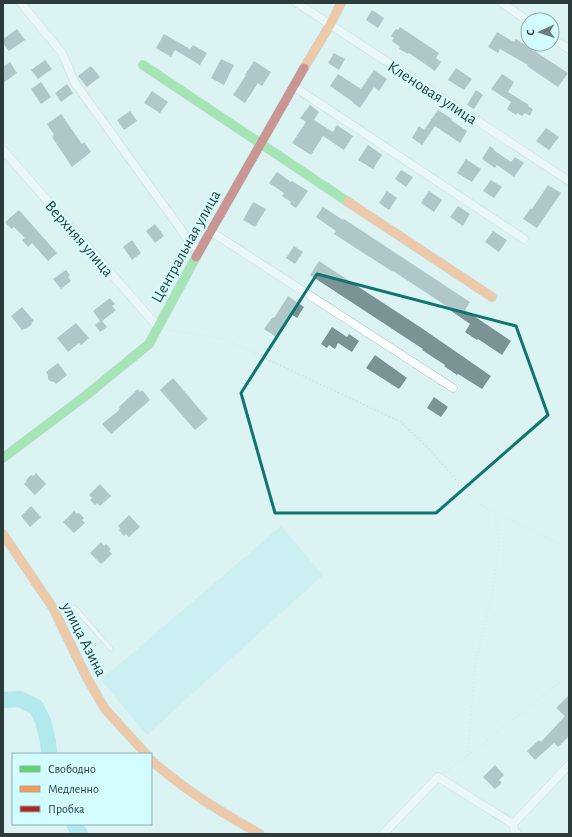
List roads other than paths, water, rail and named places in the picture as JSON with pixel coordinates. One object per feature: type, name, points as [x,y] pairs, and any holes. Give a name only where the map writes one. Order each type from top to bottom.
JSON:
[{"type":"street","points":[[21,3],[62,53],[75,83],[190,242],[200,250]]},
{"type":"street","name":"Кленовая улица","points":[[298,3],[569,181]]},
{"type":"street","name":"Центральная улица","points":[[3,458],[84,397],[149,344],[210,231],[293,86],[330,25],[341,3]]},
{"type":"street","points":[[502,3],[520,15]]},
{"type":"street","points":[[560,43],[569,49]]},
{"type":"street","points":[[143,65],[492,297]]},
{"type":"street","points":[[293,86],[524,239]]},
{"type":"street","name":"Верхняя улица","points":[[3,150],[158,327]]},
{"type":"street","points":[[210,231],[453,388]]},
{"type":"street","name":"улица Азина","points":[[3,534],[53,608],[87,678],[105,709],[145,753]]},
{"type":"street","points":[[152,761],[173,780],[197,797],[260,834]]},
{"type":"street","points":[[513,824],[569,765]]},
{"type":"street","points":[[383,834],[438,777],[513,824],[515,832],[518,834]]},
{"type":"lane","points":[[53,608],[62,605],[75,608],[111,649]]},
{"type":"waterway","points":[[3,700],[20,699],[36,707],[43,721],[48,741],[49,753]]},
{"type":"waterway","points":[[75,825],[80,834]]}]
